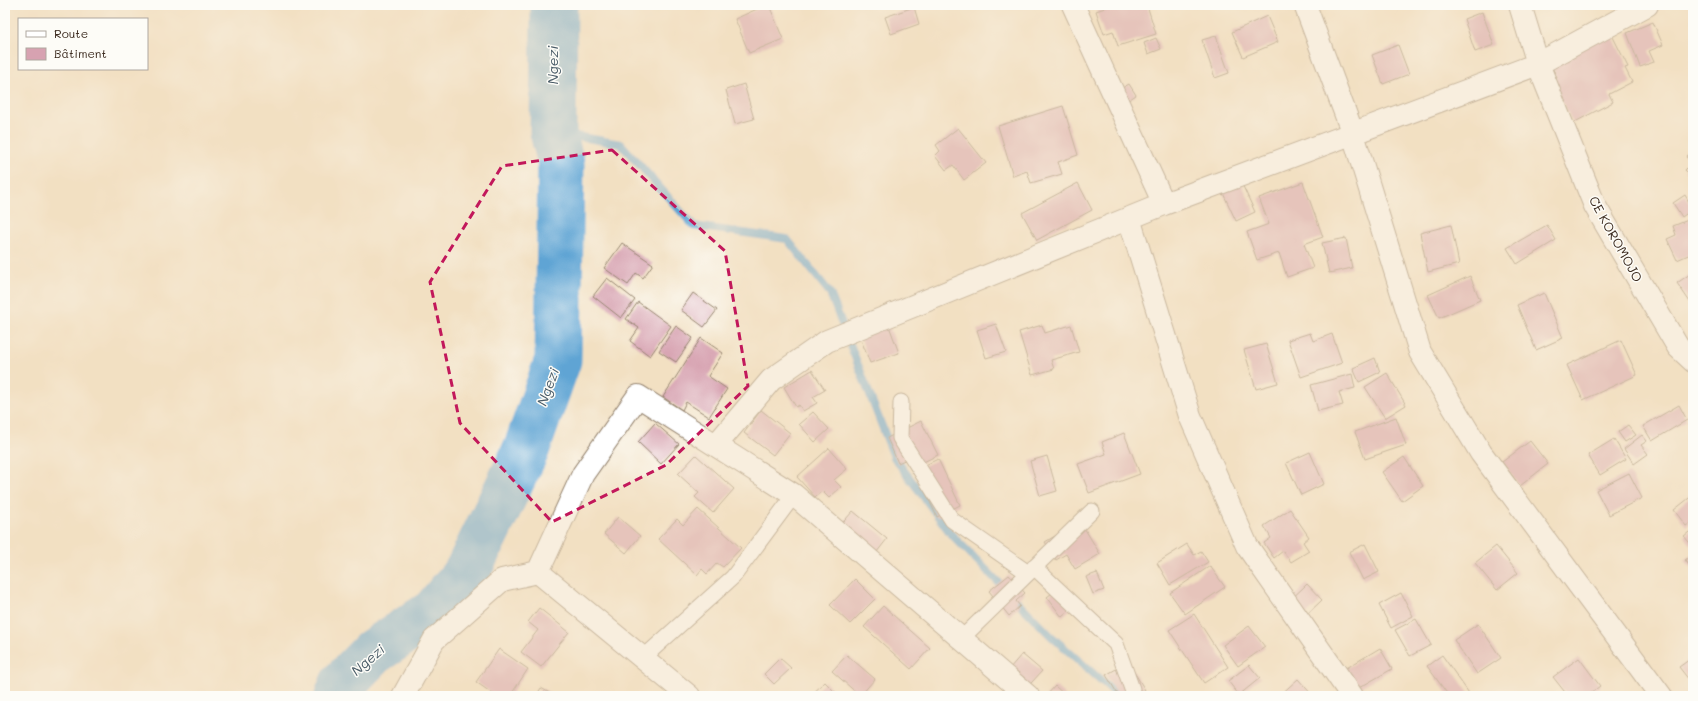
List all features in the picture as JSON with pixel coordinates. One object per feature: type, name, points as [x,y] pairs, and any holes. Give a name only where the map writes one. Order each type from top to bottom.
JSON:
[{"type":"street","points":[[1073,5],[1164,204]]},
{"type":"street","points":[[1305,5],[1353,134],[1420,352],[1481,453],[1661,696]]},
{"type":"street","name":"CE KOROMOJO","points":[[1520,5],[1538,64],[1595,206],[1678,347],[1693,360]]},
{"type":"street","points":[[716,445],[771,380],[827,340],[1164,204],[1538,64],[1647,5]]},
{"type":"street","points":[[1129,218],[1190,416],[1247,546],[1352,696]]},
{"type":"street","points":[[538,572],[583,474],[638,396],[794,495],[1028,696]]},
{"type":"street","points":[[538,572],[689,696]]},
{"type":"street","points":[[403,696],[434,640],[502,580],[538,572]]},
{"type":"lane","points":[[901,402],[900,438],[952,520],[1031,570],[1116,644],[1132,689]]},
{"type":"lane","points":[[643,658],[733,576],[794,495]]},
{"type":"lane","points":[[962,638],[1092,511]]},
{"type":"highlighted area","points":[[612,150],[725,251],[748,386],[666,465],[552,522],[460,423],[430,282],[502,166]]},
{"type":"building","points":[[769,5],[783,39],[749,53],[735,19]]},
{"type":"building","points":[[1104,5],[1147,5],[1156,34],[1118,46],[1113,31],[1104,34],[1096,11],[1105,8]]},
{"type":"building","points":[[914,7],[919,24],[891,34],[885,17]]},
{"type":"building","points":[[1482,12],[1494,45],[1475,52],[1464,19]]},
{"type":"building","points":[[1267,16],[1278,42],[1243,57],[1232,32]]},
{"type":"building","points":[[1653,22],[1663,45],[1649,51],[1654,62],[1640,67],[1627,33]]},
{"type":"building","points":[[1609,29],[1628,67],[1625,68],[1632,82],[1609,94],[1613,102],[1573,123],[1551,81],[1557,77],[1548,60]]},
{"type":"building","points":[[1216,36],[1229,73],[1215,78],[1202,40]]},
{"type":"building","points":[[1156,38],[1161,49],[1148,54],[1144,43]]},
{"type":"building","points":[[1398,45],[1409,74],[1383,84],[1372,55]]},
{"type":"building","points":[[744,84],[754,119],[735,124],[726,90]]},
{"type":"building","points":[[1129,84],[1136,95],[1112,111],[1104,99]]},
{"type":"building","points":[[1063,106],[1078,155],[1058,162],[1062,174],[1031,183],[1027,171],[1013,176],[998,126]]},
{"type":"building","points":[[958,128],[986,163],[964,180],[953,165],[946,170],[935,156],[940,151],[936,145]]},
{"type":"building","points":[[1693,150],[1693,178],[1685,170],[1692,163],[1686,157]]},
{"type":"building","points":[[1241,182],[1255,212],[1236,221],[1222,191]]},
{"type":"building","points":[[1303,182],[1323,237],[1304,244],[1313,268],[1287,277],[1279,253],[1257,260],[1247,232],[1269,224],[1259,198]]},
{"type":"building","points":[[1078,183],[1092,210],[1037,240],[1022,213]]},
{"type":"building","points":[[1685,195],[1693,209],[1682,217],[1673,203]]},
{"type":"building","points":[[1693,218],[1693,253],[1677,260],[1667,239],[1676,235],[1673,226]]},
{"type":"building","points":[[1451,225],[1459,264],[1428,272],[1420,233]]},
{"type":"building","points":[[1547,225],[1556,240],[1517,264],[1507,248]]},
{"type":"building","points":[[1346,238],[1352,268],[1329,273],[1322,243]]},
{"type":"building","points":[[622,243],[653,264],[643,278],[636,273],[628,285],[604,268]]},
{"type":"building","points":[[1693,272],[1693,299],[1690,302],[1677,283]]},
{"type":"building","points":[[1470,276],[1480,300],[1439,318],[1428,295]]},
{"type":"building","points":[[607,278],[635,300],[621,318],[593,296]]},
{"type":"building","points":[[693,293],[717,310],[704,327],[681,310]]},
{"type":"building","points":[[1544,293],[1563,338],[1536,350],[1517,305]]},
{"type":"building","points":[[638,302],[671,326],[650,356],[630,341],[639,328],[626,319]]},
{"type":"building","points":[[996,324],[1006,352],[986,358],[977,330]]},
{"type":"building","points":[[1042,325],[1045,333],[1071,325],[1079,352],[1051,360],[1054,369],[1032,375],[1019,332]]},
{"type":"building","points":[[676,326],[693,338],[676,362],[659,351]]},
{"type":"building","points":[[889,326],[899,353],[870,363],[860,337]]},
{"type":"building","points":[[1310,333],[1313,341],[1332,334],[1342,363],[1301,377],[1288,340]]},
{"type":"building","points":[[701,338],[723,353],[708,376],[727,389],[709,417],[686,402],[682,410],[663,397]]},
{"type":"building","points":[[1621,340],[1637,375],[1583,400],[1567,365]]},
{"type":"building","points":[[1266,344],[1278,383],[1256,389],[1244,350]]},
{"type":"building","points":[[1375,358],[1380,372],[1359,382],[1353,368]]},
{"type":"building","points":[[812,370],[825,390],[813,397],[817,403],[803,411],[799,405],[796,407],[784,387]]},
{"type":"building","points":[[1387,373],[1406,405],[1385,418],[1365,387]]},
{"type":"building","points":[[1352,374],[1355,388],[1339,392],[1343,405],[1318,411],[1311,385]]},
{"type":"building","points":[[1679,405],[1687,420],[1652,441],[1643,426]]},
{"type":"building","points":[[761,410],[790,433],[773,455],[744,433]]},
{"type":"building","points":[[813,412],[829,429],[815,442],[799,424]]},
{"type":"building","points":[[1396,417],[1406,445],[1365,459],[1355,432]]},
{"type":"building","points":[[921,421],[938,455],[915,466],[911,457],[898,463],[887,438]]},
{"type":"building","points":[[655,423],[679,444],[661,464],[638,442]]},
{"type":"building","points":[[1628,425],[1636,435],[1625,442],[1618,432]]},
{"type":"building","points":[[1124,433],[1140,474],[1089,493],[1078,464],[1106,454],[1102,442]]},
{"type":"building","points":[[1642,435],[1647,441],[1641,445],[1648,454],[1634,464],[1624,449]]},
{"type":"building","points":[[1614,439],[1626,459],[1600,475],[1588,455]]},
{"type":"building","points":[[1530,441],[1548,464],[1520,486],[1502,462]]},
{"type":"building","points":[[829,448],[847,469],[834,480],[841,487],[829,498],[822,491],[815,497],[797,477]]},
{"type":"building","points":[[1310,452],[1324,484],[1301,495],[1286,463]]},
{"type":"building","points":[[696,455],[734,489],[713,513],[695,497],[699,493],[678,474]]},
{"type":"building","points":[[1047,456],[1057,491],[1040,496],[1030,461]]},
{"type":"building","points":[[1404,457],[1423,486],[1402,501],[1382,472]]},
{"type":"building","points":[[938,459],[960,505],[937,517],[915,470]]},
{"type":"building","points":[[1629,473],[1642,498],[1609,515],[1596,490]]},
{"type":"building","points":[[1693,495],[1693,521],[1686,526],[1674,510]]},
{"type":"building","points":[[698,509],[741,548],[723,567],[717,563],[707,574],[702,569],[697,575],[658,539],[677,519],[683,525]]},
{"type":"building","points":[[1290,509],[1309,537],[1303,542],[1309,551],[1291,562],[1283,551],[1274,558],[1264,543],[1271,538],[1264,526]]},
{"type":"building","points":[[853,511],[887,539],[873,557],[838,528]]},
{"type":"building","points":[[618,517],[640,536],[626,553],[604,534]]},
{"type":"building","points":[[1080,521],[1100,554],[1075,569],[1066,554],[1056,560],[1045,542]]},
{"type":"building","points":[[1693,529],[1693,547],[1684,536]]},
{"type":"building","points":[[1187,544],[1194,555],[1201,551],[1208,562],[1170,585],[1157,563]]},
{"type":"building","points":[[1365,544],[1379,572],[1363,580],[1349,552]]},
{"type":"building","points":[[1496,546],[1518,573],[1497,590],[1475,563]]},
{"type":"building","points":[[1693,554],[1693,570],[1685,560]]},
{"type":"building","points":[[1210,566],[1225,587],[1185,614],[1170,593]]},
{"type":"building","points":[[1097,573],[1104,590],[1093,594],[1086,577]]},
{"type":"building","points":[[1009,575],[1025,593],[1016,601],[1020,606],[1009,616],[989,591]]},
{"type":"building","points":[[855,579],[875,599],[850,624],[830,605]]},
{"type":"building","points":[[1307,584],[1322,600],[1300,621],[1285,605]]},
{"type":"building","points":[[1056,590],[1071,609],[1062,617],[1047,597]]},
{"type":"building","points":[[1401,593],[1413,616],[1391,628],[1379,605]]},
{"type":"building","points":[[883,606],[930,648],[911,669],[864,627]]},
{"type":"building","points":[[539,608],[569,632],[541,667],[521,652],[538,630],[528,622]]},
{"type":"building","points":[[1194,614],[1228,667],[1204,683],[1169,630]]},
{"type":"building","points":[[1416,619],[1431,645],[1410,656],[1395,630]]},
{"type":"building","points":[[1478,624],[1501,658],[1477,674],[1454,640]]},
{"type":"building","points":[[1249,626],[1265,647],[1238,666],[1223,645]]},
{"type":"building","points":[[1380,648],[1392,669],[1357,689],[1345,669]]},
{"type":"building","points":[[499,649],[528,669],[510,696],[496,696],[476,682]]},
{"type":"building","points":[[1022,654],[1042,671],[1022,693],[1003,676]]},
{"type":"building","points":[[847,655],[875,679],[860,696],[832,671]]},
{"type":"building","points":[[1442,655],[1471,696],[1449,696],[1427,666]]},
{"type":"building","points":[[1693,657],[1693,685],[1679,667]]},
{"type":"building","points":[[780,658],[791,668],[774,684],[764,674]]},
{"type":"building","points":[[1579,658],[1600,686],[1587,696],[1568,696],[1553,677]]},
{"type":"building","points":[[1128,662],[1145,690],[1136,696],[1119,696],[1106,675]]},
{"type":"building","points":[[1249,665],[1260,678],[1239,695],[1228,681]]},
{"type":"building","points":[[1298,679],[1313,696],[1279,696]]},
{"type":"building","points":[[825,682],[836,693],[832,696],[810,696]]},
{"type":"building","points":[[1055,686],[1066,696],[1046,696]]},
{"type":"building","points":[[541,688],[555,696],[536,696]]},
{"type":"waterway","name":"Ngezi","points":[[338,696],[343,683],[373,652],[434,612],[467,572],[526,450],[558,360],[561,163],[553,132],[554,5]]},
{"type":"waterway","points":[[553,132],[621,144],[694,226],[787,239],[830,293],[894,457],[951,534],[1051,636],[1112,690],[1116,696]]}]
